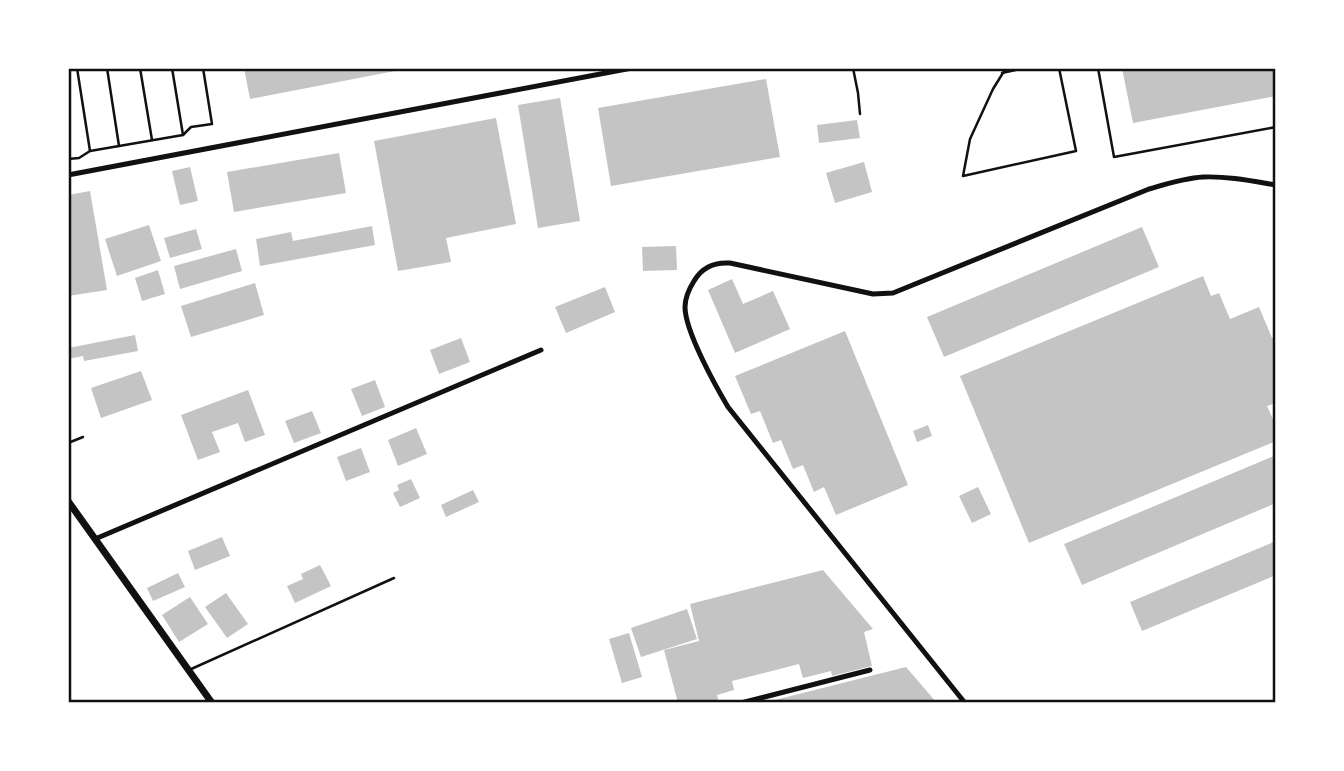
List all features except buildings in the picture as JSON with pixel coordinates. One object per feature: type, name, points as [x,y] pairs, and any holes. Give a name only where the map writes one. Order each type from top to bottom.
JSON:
[{"type":"street","points":[[68,175],[632,68]]},
{"type":"street","points":[[965,703],[728,407],[704,362],[686,314],[686,298],[698,274],[713,264],[730,262],[873,294],[884,294],[905,288],[1149,189],[1201,177],[1276,185]]},
{"type":"street","points":[[95,539],[541,350]]},
{"type":"street","points":[[68,501],[212,703]]},
{"type":"street","points":[[741,703],[870,670]]},
{"type":"lane","points":[[77,68],[90,151]]},
{"type":"lane","points":[[107,68],[119,146]]},
{"type":"lane","points":[[140,68],[152,140]]},
{"type":"lane","points":[[172,68],[183,135]]},
{"type":"lane","points":[[68,159],[79,158],[90,151],[183,135],[191,127],[212,124],[203,68]]},
{"type":"lane","points":[[853,68],[860,114]]},
{"type":"lane","points":[[1006,68],[970,139],[963,176],[1076,151],[1059,68]]},
{"type":"lane","points":[[1002,73],[1024,68]]},
{"type":"lane","points":[[1098,68],[1114,157],[1276,127]]},
{"type":"lane","points":[[68,443],[83,437]]},
{"type":"lane","points":[[189,671],[394,578]]}]
